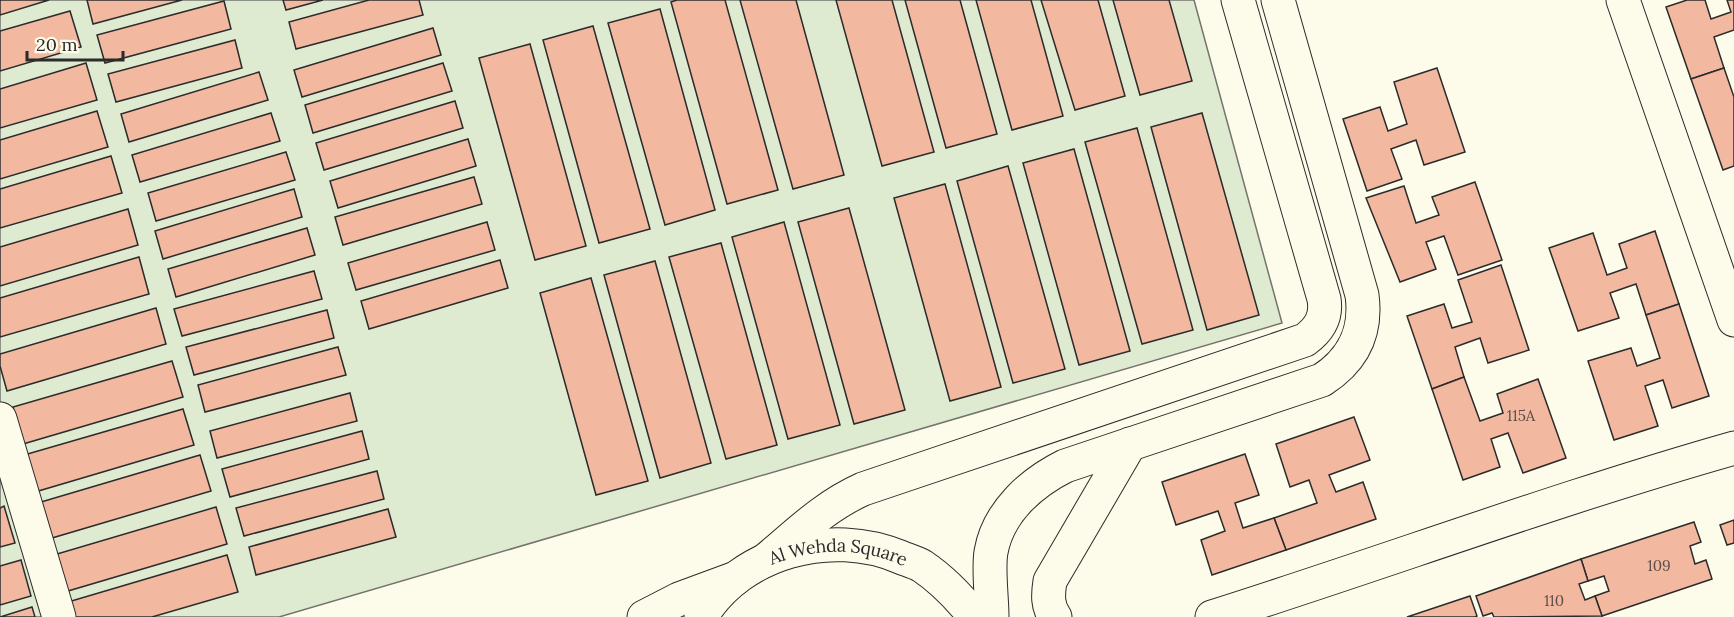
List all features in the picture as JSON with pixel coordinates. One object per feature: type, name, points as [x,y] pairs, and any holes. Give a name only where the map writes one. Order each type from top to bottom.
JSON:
[{"type":"main road","points":[[767,559],[824,510],[862,489],[1305,340],[1319,327],[1325,309],[1324,299],[1238,0]]},
{"type":"main road","points":[[992,617],[991,552],[1006,517],[1031,487],[1056,471],[1322,380],[1346,360],[1361,333],[1364,308],[1362,295],[1278,0]]},
{"type":"main road","points":[[1623,0],[1734,321]]},
{"type":"main road","points":[[0,419],[59,617]]},
{"type":"main road","points":[[1054,617],[1048,597],[1050,581],[1130,444]]},
{"type":"main road","points":[[1212,617],[1734,448]]},
{"type":"main road","name":"Al Wehda Square","points":[[701,617],[708,606],[736,578],[767,559],[801,548],[842,544],[883,550],[920,565],[953,590],[975,617]]},
{"type":"main road","points":[[644,617],[679,599],[736,578]]},
{"type":"green space","points":[[0,0],[1194,0],[1282,323],[279,617],[0,617]]},
{"type":"building","points":[[0,0],[49,0],[0,15]]},
{"type":"building","points":[[87,0],[182,0],[93,24]]},
{"type":"building","points":[[283,0],[323,0],[286,10]]},
{"type":"building","points":[[369,0],[419,0],[423,15],[296,49],[289,22]]},
{"type":"building","points":[[725,0],[778,190],[727,204],[671,2]]},
{"type":"building","points":[[740,0],[796,0],[844,175],[793,189]]},
{"type":"building","points":[[836,0],[892,0],[934,152],[882,166]]},
{"type":"building","points":[[905,0],[960,0],[997,134],[946,148]]},
{"type":"building","points":[[976,0],[1031,0],[1063,116],[1012,130]]},
{"type":"building","points":[[1041,0],[1098,0],[1125,96],[1075,110]]},
{"type":"building","points":[[1113,0],[1169,0],[1192,81],[1140,95]]},
{"type":"building","points":[[1687,0],[1705,0],[1711,19],[1731,12],[1727,0],[1734,0],[1734,30],[1714,37],[1724,68],[1691,79],[1666,7]]},
{"type":"building","points":[[224,1],[231,29],[105,63],[97,35]]},
{"type":"building","points":[[660,9],[715,210],[665,225],[608,23]]},
{"type":"building","points":[[70,11],[81,47],[0,71],[0,31]]},
{"type":"building","points":[[593,26],[650,229],[599,243],[543,40]]},
{"type":"building","points":[[433,28],[441,55],[302,97],[294,70]]},
{"type":"building","points":[[235,40],[242,68],[116,102],[108,74]]},
{"type":"building","points":[[530,44],[586,246],[535,260],[479,58]]},
{"type":"building","points":[[86,63],[97,100],[0,128],[0,89]]},
{"type":"building","points":[[443,63],[452,91],[313,133],[305,105]]},
{"type":"building","points":[[1437,68],[1465,152],[1424,165],[1416,140],[1391,149],[1402,179],[1367,191],[1343,119],[1380,107],[1388,131],[1407,124],[1394,82]]},
{"type":"building","points":[[1724,68],[1734,97],[1734,166],[1723,170],[1691,79]]},
{"type":"building","points":[[259,72],[268,100],[129,142],[121,114]]},
{"type":"building","points":[[455,101],[463,128],[324,170],[316,143]]},
{"type":"building","points":[[97,111],[108,147],[0,179],[0,140]]},
{"type":"building","points":[[271,113],[280,141],[140,182],[132,155]]},
{"type":"building","points":[[1202,113],[1259,315],[1207,330],[1151,127]]},
{"type":"building","points":[[1137,128],[1193,330],[1142,344],[1085,142]]},
{"type":"building","points":[[468,139],[476,166],[338,208],[330,181]]},
{"type":"building","points":[[1074,149],[1130,351],[1079,365],[1023,163]]},
{"type":"building","points":[[286,152],[295,180],[156,221],[148,193]]},
{"type":"building","points":[[111,156],[122,193],[0,228],[0,189]]},
{"type":"building","points":[[1008,166],[1065,369],[1013,383],[957,181]]},
{"type":"building","points":[[474,177],[482,204],[343,245],[335,217]]},
{"type":"building","points":[[1475,182],[1502,260],[1458,275],[1444,236],[1426,242],[1436,269],[1400,282],[1366,198],[1404,186],[1416,223],[1439,215],[1432,197]]},
{"type":"building","points":[[945,184],[1001,387],[950,401],[894,198]]},
{"type":"building","points":[[294,189],[302,217],[163,259],[155,231]]},
{"type":"building","points":[[849,208],[905,410],[854,424],[798,222]]},
{"type":"building","points":[[128,209],[138,245],[0,286],[0,247]]},
{"type":"building","points":[[487,222],[495,250],[356,290],[348,263]]},
{"type":"building","points":[[784,222],[840,425],[788,439],[732,237]]},
{"type":"building","points":[[307,228],[315,255],[176,297],[168,269]]},
{"type":"building","points":[[1655,231],[1679,304],[1646,315],[1636,284],[1610,293],[1619,318],[1578,331],[1549,248],[1593,233],[1607,275],[1627,268],[1619,244]]},
{"type":"building","points":[[721,243],[777,445],[726,459],[669,257]]},
{"type":"building","points":[[139,257],[149,294],[0,337],[0,298]]},
{"type":"building","points":[[500,260],[508,288],[369,329],[361,301]]},
{"type":"building","points":[[655,261],[711,463],[660,478],[604,275]]},
{"type":"building","points":[[1501,265],[1529,350],[1488,363],[1480,338],[1455,347],[1464,377],[1432,389],[1407,316],[1444,304],[1452,328],[1472,322],[1458,280]]},
{"type":"building","points":[[314,271],[322,299],[182,336],[174,309]]},
{"type":"building","points":[[591,278],[648,481],[596,495],[540,293]]},
{"type":"building","points":[[1679,304],[1709,396],[1672,408],[1663,380],[1645,386],[1658,426],[1614,440],[1588,361],[1631,348],[1637,366],[1660,358],[1646,315]]},
{"type":"building","points":[[156,308],[166,344],[7,391],[0,366],[0,354]]},
{"type":"building","points":[[327,310],[334,338],[194,375],[186,347]]},
{"type":"building","points":[[338,347],[346,375],[205,412],[198,385]]},
{"type":"building","points":[[172,361],[183,397],[23,444],[13,407]]},
{"type":"building","points":[[1464,377],[1480,421],[1503,413],[1497,394],[1538,379],[1566,458],[1523,473],[1508,433],[1491,439],[1500,467],[1463,480],[1432,389]]},
{"type":"building","points":[[350,393],[357,421],[217,458],[210,431]]},
{"type":"building","points":[[183,409],[194,445],[35,492],[24,455]]},
{"type":"building","points":[[1354,417],[1370,460],[1329,475],[1336,492],[1363,482],[1376,519],[1286,550],[1274,518],[1317,503],[1309,480],[1290,487],[1276,444]]},
{"type":"building","points":[[362,431],[369,459],[230,497],[222,469]]},
{"type":"building","points":[[1245,454],[1259,495],[1235,503],[1243,528],[1274,518],[1286,550],[1212,575],[1201,540],[1225,531],[1218,511],[1176,525],[1162,482]]},
{"type":"building","points":[[200,455],[211,491],[52,538],[41,502]]},
{"type":"building","points":[[377,471],[384,499],[244,536],[236,508]]},
{"type":"building","points":[[4,506],[15,543],[0,547],[0,508]]},
{"type":"building","points":[[216,507],[227,544],[68,591],[57,554]]},
{"type":"building","points":[[388,509],[396,537],[256,575],[249,547]]},
{"type":"building","points":[[1734,520],[1734,543],[1727,545],[1720,525]]},
{"type":"building","points":[[1694,522],[1701,542],[1690,546],[1695,564],[1706,560],[1712,579],[1602,616],[1595,596],[1609,591],[1604,576],[1588,581],[1581,559]]},
{"type":"building","points":[[227,555],[238,592],[152,617],[73,617],[68,602]]},
{"type":"building","points":[[1581,559],[1588,581],[1579,584],[1585,600],[1595,596],[1602,616],[1494,617],[1492,613],[1483,616],[1476,596]]},
{"type":"building","points":[[21,560],[31,596],[0,605],[0,566]]},
{"type":"building","points":[[1470,596],[1477,616],[1475,617],[1407,617]]},
{"type":"building","points":[[32,607],[35,617],[0,617]]}]
